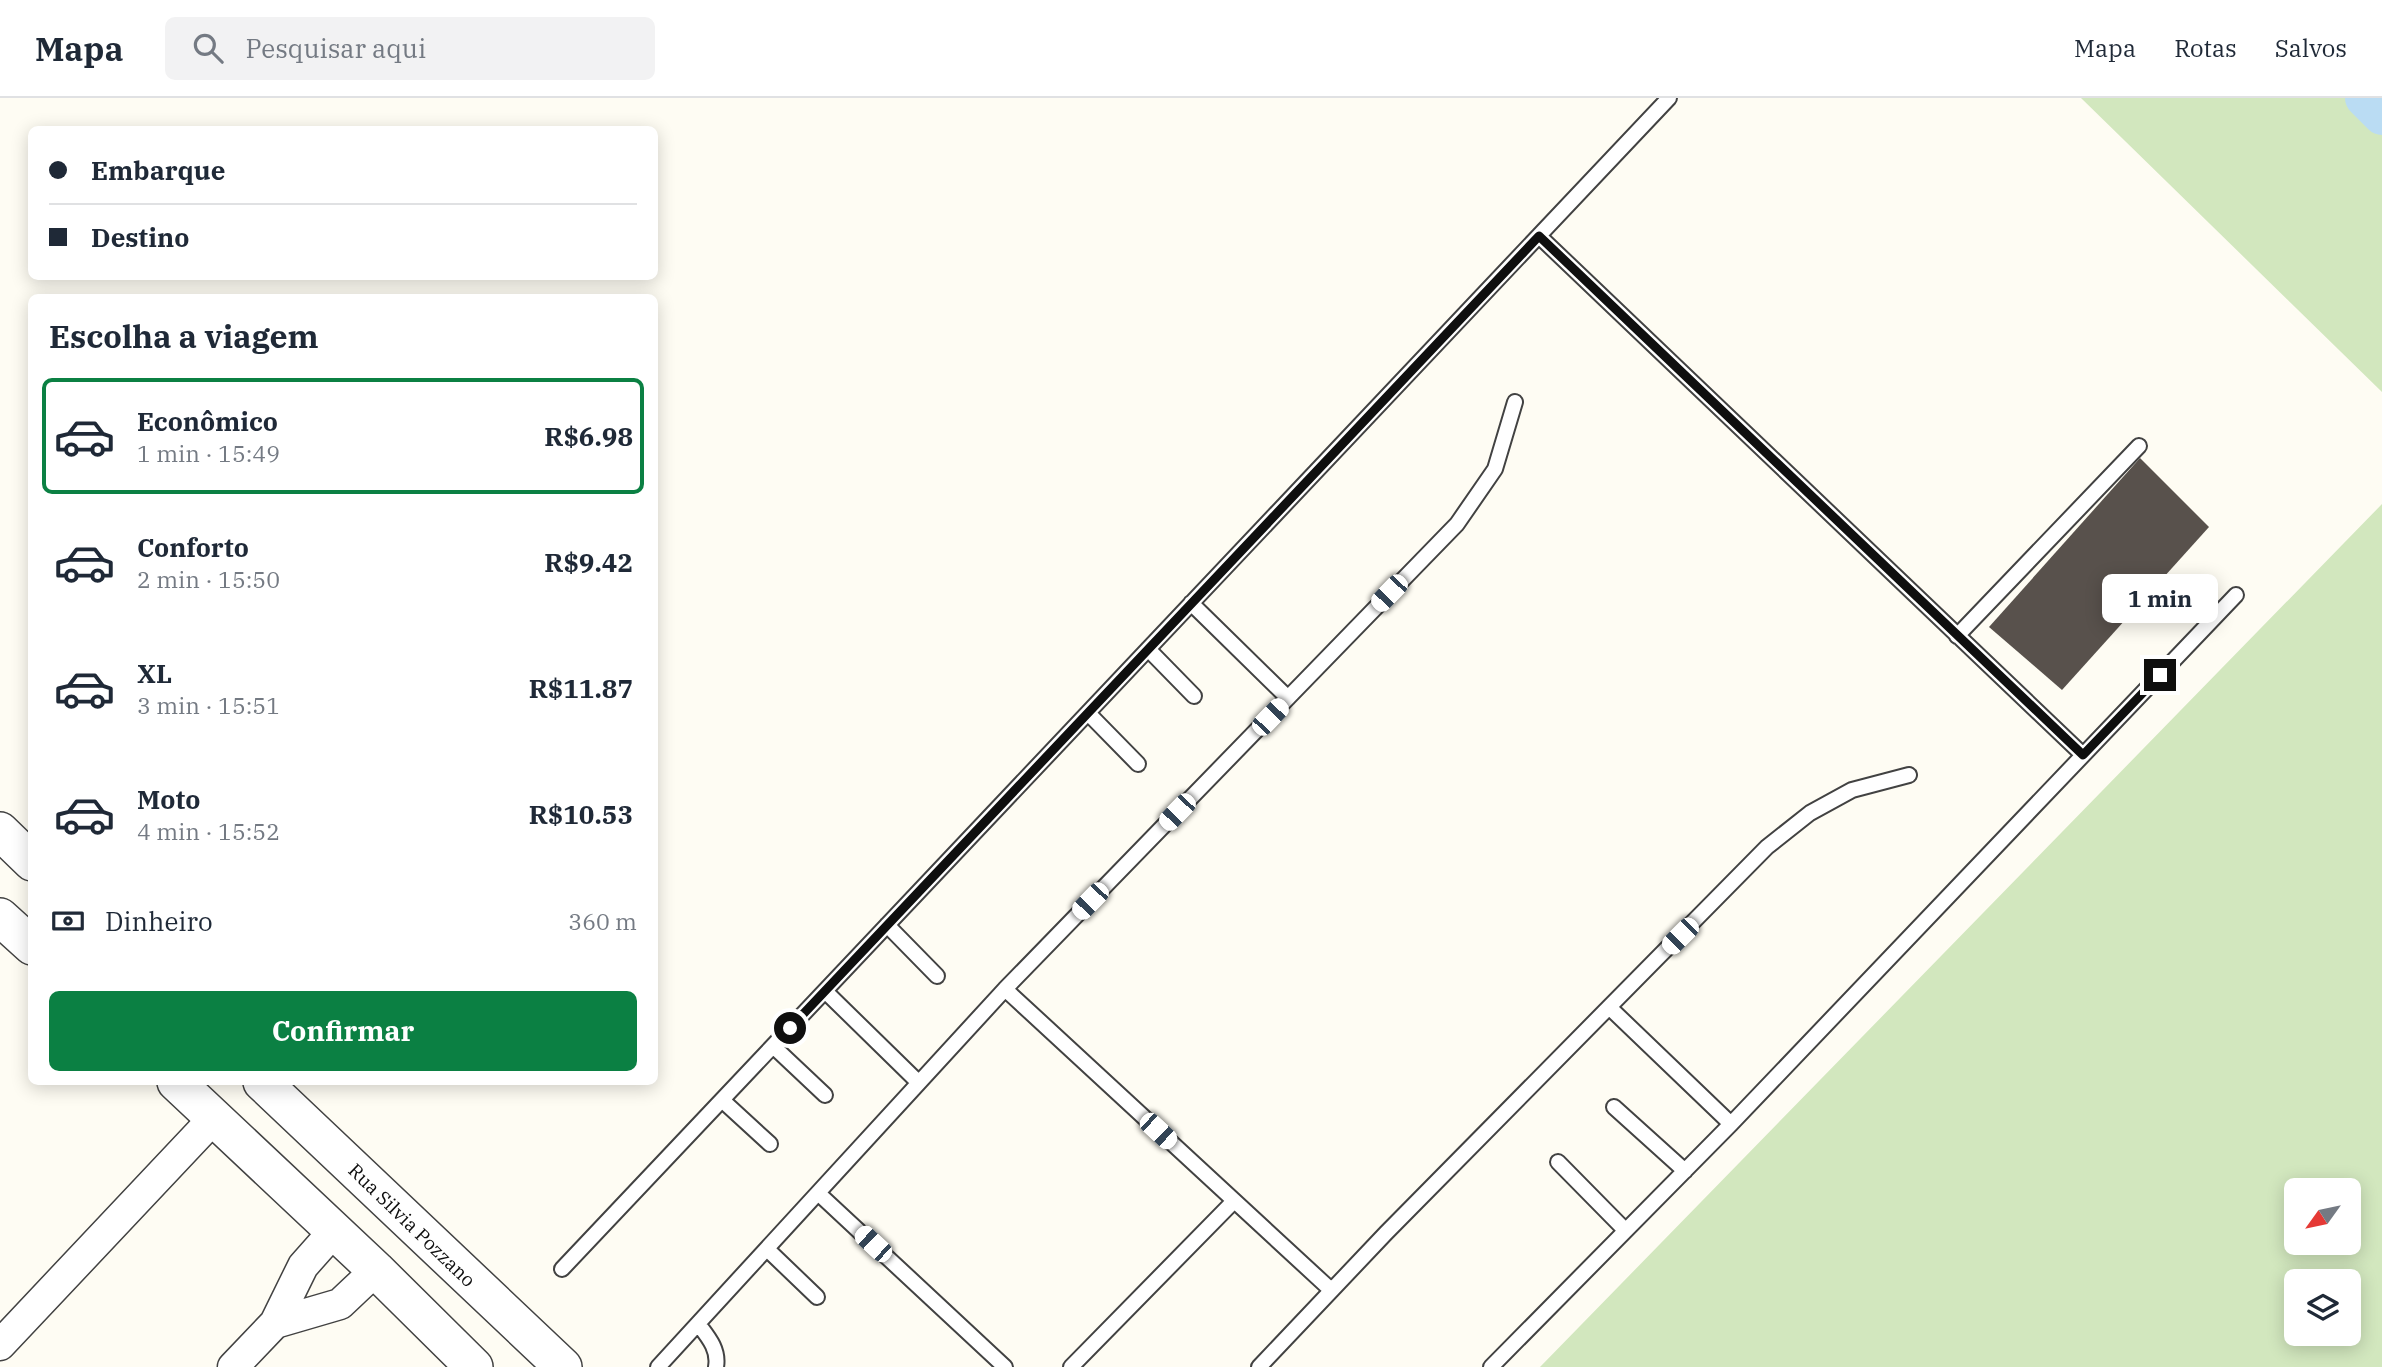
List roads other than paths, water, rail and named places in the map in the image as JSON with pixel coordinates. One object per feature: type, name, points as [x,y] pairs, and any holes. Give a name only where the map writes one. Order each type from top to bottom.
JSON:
[{"type":"street","points":[[0,831],[28,858]]},
{"type":"street","points":[[0,917],[28,942]]},
{"type":"street","points":[[179,1085],[376,1270],[472,1365],[518,1325]]},
{"type":"street","name":"Rua Silvia Pozzano","points":[[265,1085],[563,1367]]},
{"type":"street","points":[[0,1345],[214,1118]]},
{"type":"street","points":[[233,1367],[275,1323],[303,1266],[334,1231]]},
{"type":"street","points":[[275,1323],[340,1304],[376,1270]]},
{"type":"lane","points":[[562,1269],[1669,98]]},
{"type":"lane","points":[[1539,236],[2083,755]]},
{"type":"lane","points":[[658,1367],[1005,989],[1457,524],[1495,469],[1515,402]]},
{"type":"lane","points":[[1957,636],[2139,446]]},
{"type":"lane","points":[[1491,1367],[1731,1124],[2236,595]]},
{"type":"lane","points":[[1191,603],[1288,698]]},
{"type":"lane","points":[[1149,649],[1194,696]]},
{"type":"lane","points":[[1088,713],[1138,764]]},
{"type":"lane","points":[[1259,1367],[1767,848],[1810,813],[1852,790],[1909,775]]},
{"type":"lane","points":[[887,925],[937,976]]},
{"type":"lane","points":[[1005,989],[1332,1290]]},
{"type":"lane","points":[[825,991],[918,1082]]},
{"type":"lane","points":[[1609,1007],[1731,1124]]},
{"type":"lane","points":[[773,1046],[825,1095]]},
{"type":"lane","points":[[722,1100],[770,1144]]},
{"type":"lane","points":[[1614,1107],[1685,1171]]},
{"type":"lane","points":[[1558,1163],[1625,1230]]},
{"type":"lane","points":[[818,1193],[1005,1367]]},
{"type":"lane","points":[[1071,1367],[1234,1201]]},
{"type":"lane","points":[[767,1249],[817,1297]]},
{"type":"lane","points":[[699,1325],[717,1356],[716,1367]]},
{"type":"waterway","points":[[2364,98],[2382,116]]}]
